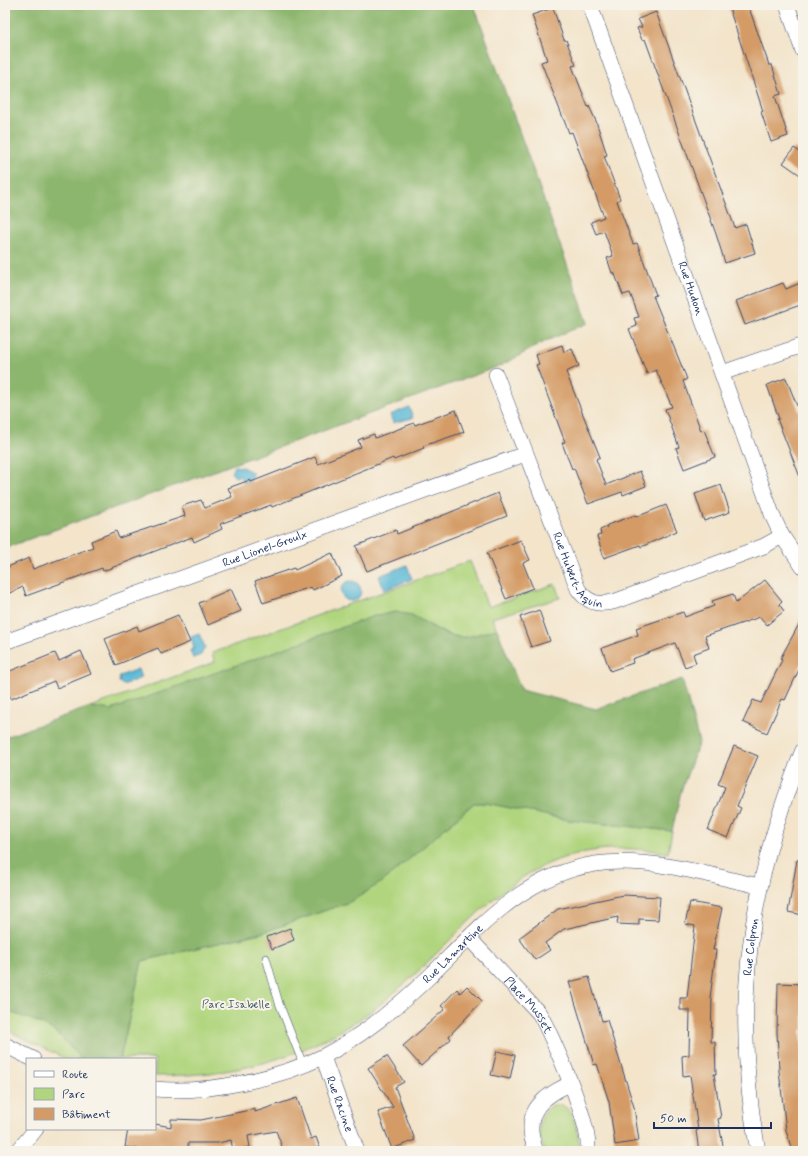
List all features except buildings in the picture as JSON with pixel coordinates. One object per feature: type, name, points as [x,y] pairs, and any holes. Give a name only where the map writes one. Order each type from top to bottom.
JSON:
[{"type":"street","name":"Rue Hudon","points":[[590,5],[771,510],[782,536],[803,567]]},
{"type":"street","points":[[787,5],[803,51]]},
{"type":"street","points":[[722,373],[803,345]]},
{"type":"street","name":"Rue Hubert-Aquin","points":[[496,375],[578,589],[585,598],[597,604],[606,604],[616,601],[764,546],[782,536]]},
{"type":"street","name":"Rue Lionel-Groulx","points":[[5,642],[525,454]]},
{"type":"street","name":"Rue Colpron","points":[[758,1151],[748,1076],[746,1021],[748,958],[759,886],[780,814],[803,751]]},
{"type":"street","name":"Rue Lamartine","points":[[156,1089],[187,1089],[229,1085],[266,1077],[323,1057],[362,1033],[384,1017],[413,992],[498,910],[529,887],[563,872],[594,864],[613,862],[653,864],[759,886]]},
{"type":"street","name":"Place Musset","points":[[469,938],[539,1013],[553,1039],[588,1135],[589,1142],[587,1151]]},
{"type":"street","points":[[5,1045],[31,1058]]},
{"type":"street","name":"Rue Racine","points":[[323,1057],[357,1151]]},
{"type":"street","points":[[536,1151],[530,1128],[535,1109],[548,1095],[570,1084]]},
{"type":"street","points":[[18,1151],[35,1130]]},
{"type":"lane","points":[[266,958],[279,1003],[303,1064]]},
{"type":"green space","points":[[5,5],[474,5],[588,323],[546,341],[502,365],[5,548]]},
{"type":"green space","points":[[470,561],[488,607],[555,584],[560,598],[492,618],[497,629],[470,637],[448,634],[430,625],[111,710],[90,707],[215,662],[212,653]]},
{"type":"green space","points":[[396,612],[412,615],[445,634],[463,638],[497,629],[521,690],[596,709],[682,679],[699,742],[681,791],[672,831],[569,820],[486,803],[474,803],[385,880],[352,901],[264,932],[142,961],[120,1058],[81,1058],[61,1037],[48,1027],[5,1010],[5,737],[90,707],[111,710],[374,616]]},
{"type":"green space","name":"Parc Isabelle","points":[[474,803],[486,803],[569,820],[672,831],[668,853],[614,849],[568,856],[530,873],[496,897],[399,989],[361,1018],[337,1033],[288,1055],[237,1069],[210,1073],[156,1076],[156,1058],[120,1058],[142,961],[264,932],[352,901]]},
{"type":"green space","points":[[5,1010],[37,1021],[49,1027],[58,1034],[81,1058],[64,1058],[5,1029]]},
{"type":"green space","points":[[553,1105],[564,1106],[572,1115],[579,1140],[578,1151],[545,1151],[540,1132],[541,1120],[547,1110]]},
{"type":"water","points":[[409,407],[413,418],[393,423],[390,415]]},
{"type":"water","points":[[235,466],[242,467],[252,472],[252,477],[249,482],[244,482],[240,476],[235,477],[231,472]]},
{"type":"water","points":[[407,565],[412,579],[384,590],[379,576]]},
{"type":"water","points":[[351,581],[358,584],[361,591],[358,598],[351,601],[344,598],[341,591],[344,584]]},
{"type":"water","points":[[199,634],[205,647],[201,655],[193,658],[190,651],[194,648],[191,637]]},
{"type":"water","points":[[138,669],[141,678],[123,685],[119,682],[120,676]]}]
